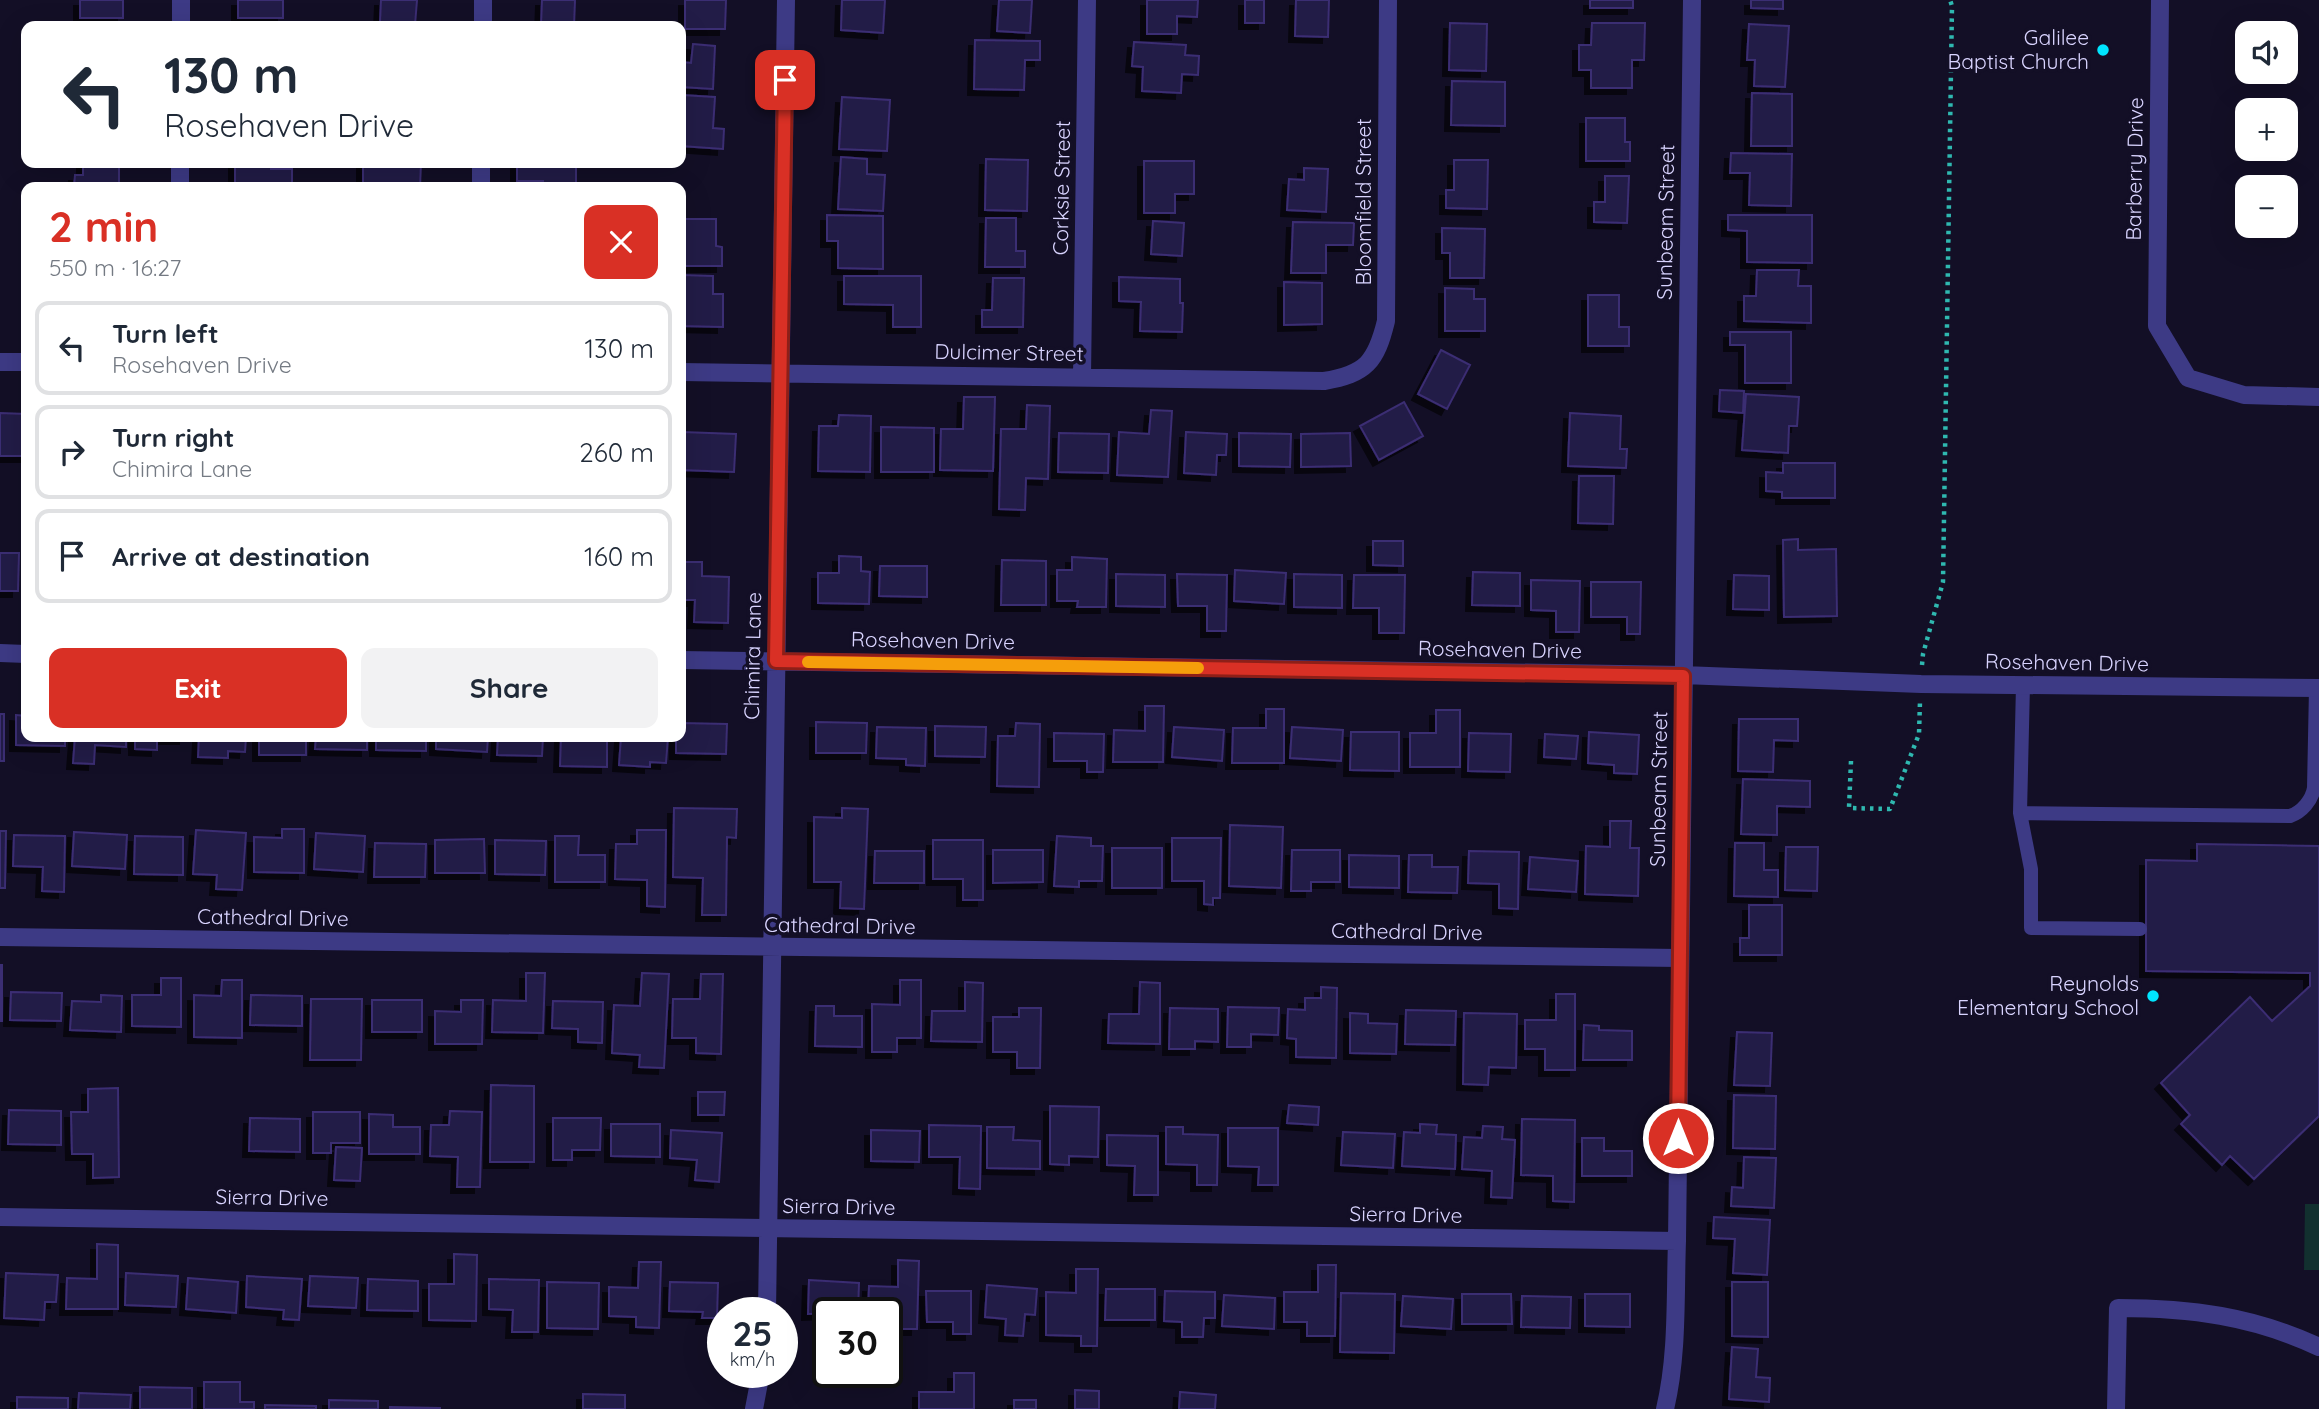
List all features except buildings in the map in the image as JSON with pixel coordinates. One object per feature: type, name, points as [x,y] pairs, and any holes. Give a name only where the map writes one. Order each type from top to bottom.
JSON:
[{"type":"street","points":[[181,0],[181,21]]},
{"type":"street","points":[[483,0],[483,21]]},
{"type":"street","name":"Chimira Lane","points":[[767,1297],[786,0]]},
{"type":"street","name":"Corksie Street","points":[[1082,377],[1087,0]]},
{"type":"street","name":"Bloomfield Street","points":[[1336,379],[1348,377],[1368,364],[1380,344],[1385,321],[1388,0]]},
{"type":"street","name":"Sunbeam Street","points":[[1665,1409],[1669,1394],[1674,1331],[1677,1241],[1692,0]]},
{"type":"street","name":"Barberry Drive","points":[[2160,0],[2157,326],[2188,378],[2244,395],[2319,397]]},
{"type":"street","points":[[0,362],[21,362]]},
{"type":"street","name":"Dulcimer Street","points":[[686,372],[1324,381],[1336,379]]},
{"type":"street","points":[[0,653],[21,654]]},
{"type":"street","name":"Rosehaven Drive","points":[[686,660],[1683,676],[1921,684],[2318,688]]},
{"type":"street","name":"Cathedral Drive","points":[[0,937],[1679,958]]},
{"type":"street","name":"Sierra Drive","points":[[0,1217],[1677,1241]]},
{"type":"street","points":[[2116,1409],[2118,1308],[2202,1311],[2250,1321],[2319,1347]]},
{"type":"street","points":[[754,1409],[758,1388]]},
{"type":"lane","points":[[2023,685],[2020,813],[2031,869],[2031,928],[2140,929]]},
{"type":"lane","points":[[2020,813],[2297,814],[2312,797],[2314,788],[2318,688]]},
{"type":"path","points":[[1851,761],[1849,808],[1890,809],[1919,734],[1923,654],[1942,582],[1952,34],[1950,0]]},
{"type":"green space","points":[[2305,1204],[2319,1204],[2319,1270],[2304,1270]]},
{"type":"slow traffic","points":[[808,662],[1198,668]]},
{"type":"place","name":"Galilee Baptist Church","points":[[2103,50]]},
{"type":"place","name":"Reynolds Elementary School","points":[[2153,996]]},
{"type":"route","points":[[785,80],[776,661],[1683,676],[1678,1138]]}]
